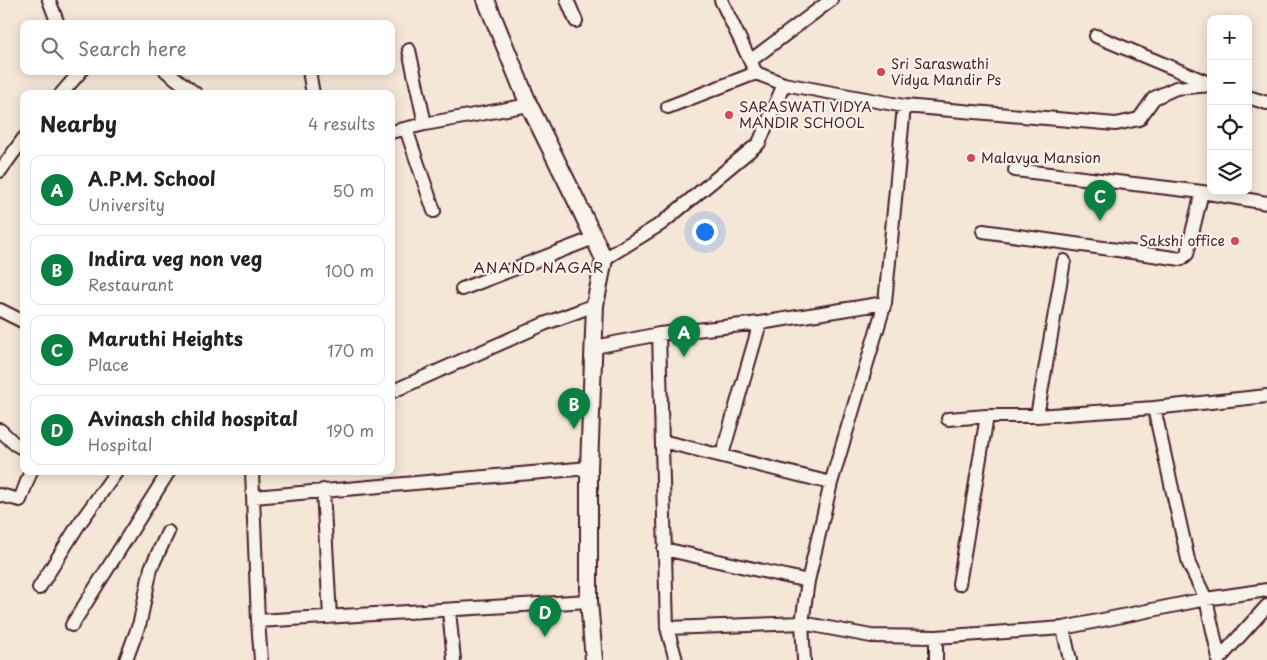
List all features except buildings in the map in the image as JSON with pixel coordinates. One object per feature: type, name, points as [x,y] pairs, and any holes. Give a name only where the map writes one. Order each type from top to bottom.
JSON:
[{"type":"street","points":[[49,0],[56,20]]},
{"type":"street","points":[[486,0],[529,105],[604,259],[595,305],[595,347],[589,468],[589,601],[594,660]]},
{"type":"street","points":[[567,0],[576,21]]},
{"type":"street","points":[[721,0],[753,67],[784,84],[904,106],[1116,124],[1139,119],[1154,98],[1176,88],[1207,84]]},
{"type":"street","points":[[668,106],[753,67],[831,0]]},
{"type":"street","points":[[1096,36],[1207,82]]},
{"type":"street","points":[[409,50],[425,124]]},
{"type":"street","points":[[64,90],[76,75]]},
{"type":"street","points":[[171,75],[191,90]]},
{"type":"street","points":[[310,75],[312,90]]},
{"type":"street","points":[[604,259],[661,224],[759,142],[784,84]]},
{"type":"street","points":[[1252,98],[1267,103]]},
{"type":"street","points":[[395,131],[529,105]]},
{"type":"street","points":[[804,660],[802,622],[808,581],[831,483],[885,303],[904,106]]},
{"type":"street","points":[[406,129],[434,211]]},
{"type":"street","points":[[0,171],[20,146]]},
{"type":"street","points":[[1015,170],[1202,192],[1267,203]]},
{"type":"street","points":[[982,231],[1181,259],[1187,254],[1202,192]]},
{"type":"street","points":[[462,290],[594,238]]},
{"type":"street","points":[[1037,416],[1064,261]]},
{"type":"street","points":[[595,347],[659,334],[760,323],[885,303]]},
{"type":"street","points":[[395,390],[544,324],[595,305]]},
{"type":"street","points":[[0,310],[20,320]]},
{"type":"street","points":[[722,455],[760,323]]},
{"type":"street","points":[[659,334],[667,628],[676,660]]},
{"type":"street","points":[[948,419],[988,416],[1037,416],[1154,408],[1267,396]]},
{"type":"street","points":[[1154,408],[1189,564],[1206,599],[1219,659]]},
{"type":"street","points":[[960,584],[988,416]]},
{"type":"street","points":[[0,430],[20,447]]},
{"type":"street","points":[[662,441],[831,483]]},
{"type":"street","points":[[254,497],[589,468]]},
{"type":"street","points":[[0,495],[20,500],[29,475]]},
{"type":"street","points":[[39,588],[79,524],[114,475]]},
{"type":"street","points":[[72,625],[166,475]]},
{"type":"street","points":[[252,475],[261,660]]},
{"type":"street","points":[[323,490],[330,617]]},
{"type":"street","points":[[126,660],[140,622],[151,568],[168,532]]},
{"type":"street","points":[[664,549],[808,581]]},
{"type":"street","points":[[667,628],[802,622],[871,636],[936,637],[1063,628],[1206,599],[1267,590]]},
{"type":"street","points":[[258,620],[449,611],[589,601]]},
{"type":"street","points":[[1219,659],[1267,606]]},
{"type":"street","points":[[449,611],[454,660]]},
{"type":"street","points":[[1063,628],[1070,660]]},
{"type":"street","points":[[936,637],[936,660]]},
{"type":"place","name":"Sri Saraswathi Vidya Mandir Ps","points":[[881,72]]},
{"type":"place","name":"SARASWATI VIDYA MANDIR SCHOOL","points":[[729,115]]},
{"type":"place","name":"Malavya Mansion","points":[[971,158]]},
{"type":"place","name":"Maruthi Heights","points":[[1100,221]]},
{"type":"place","name":"Sakshi office","points":[[1235,241]]},
{"type":"place","name":"A.P.M. School","points":[[684,357]]},
{"type":"place","name":"Indira veg non veg","points":[[574,429]]},
{"type":"place","name":"Avinash child hospital","points":[[545,637]]},
{"type":"district","name":"ANAND NAGAR","points":[[539,268]]}]
